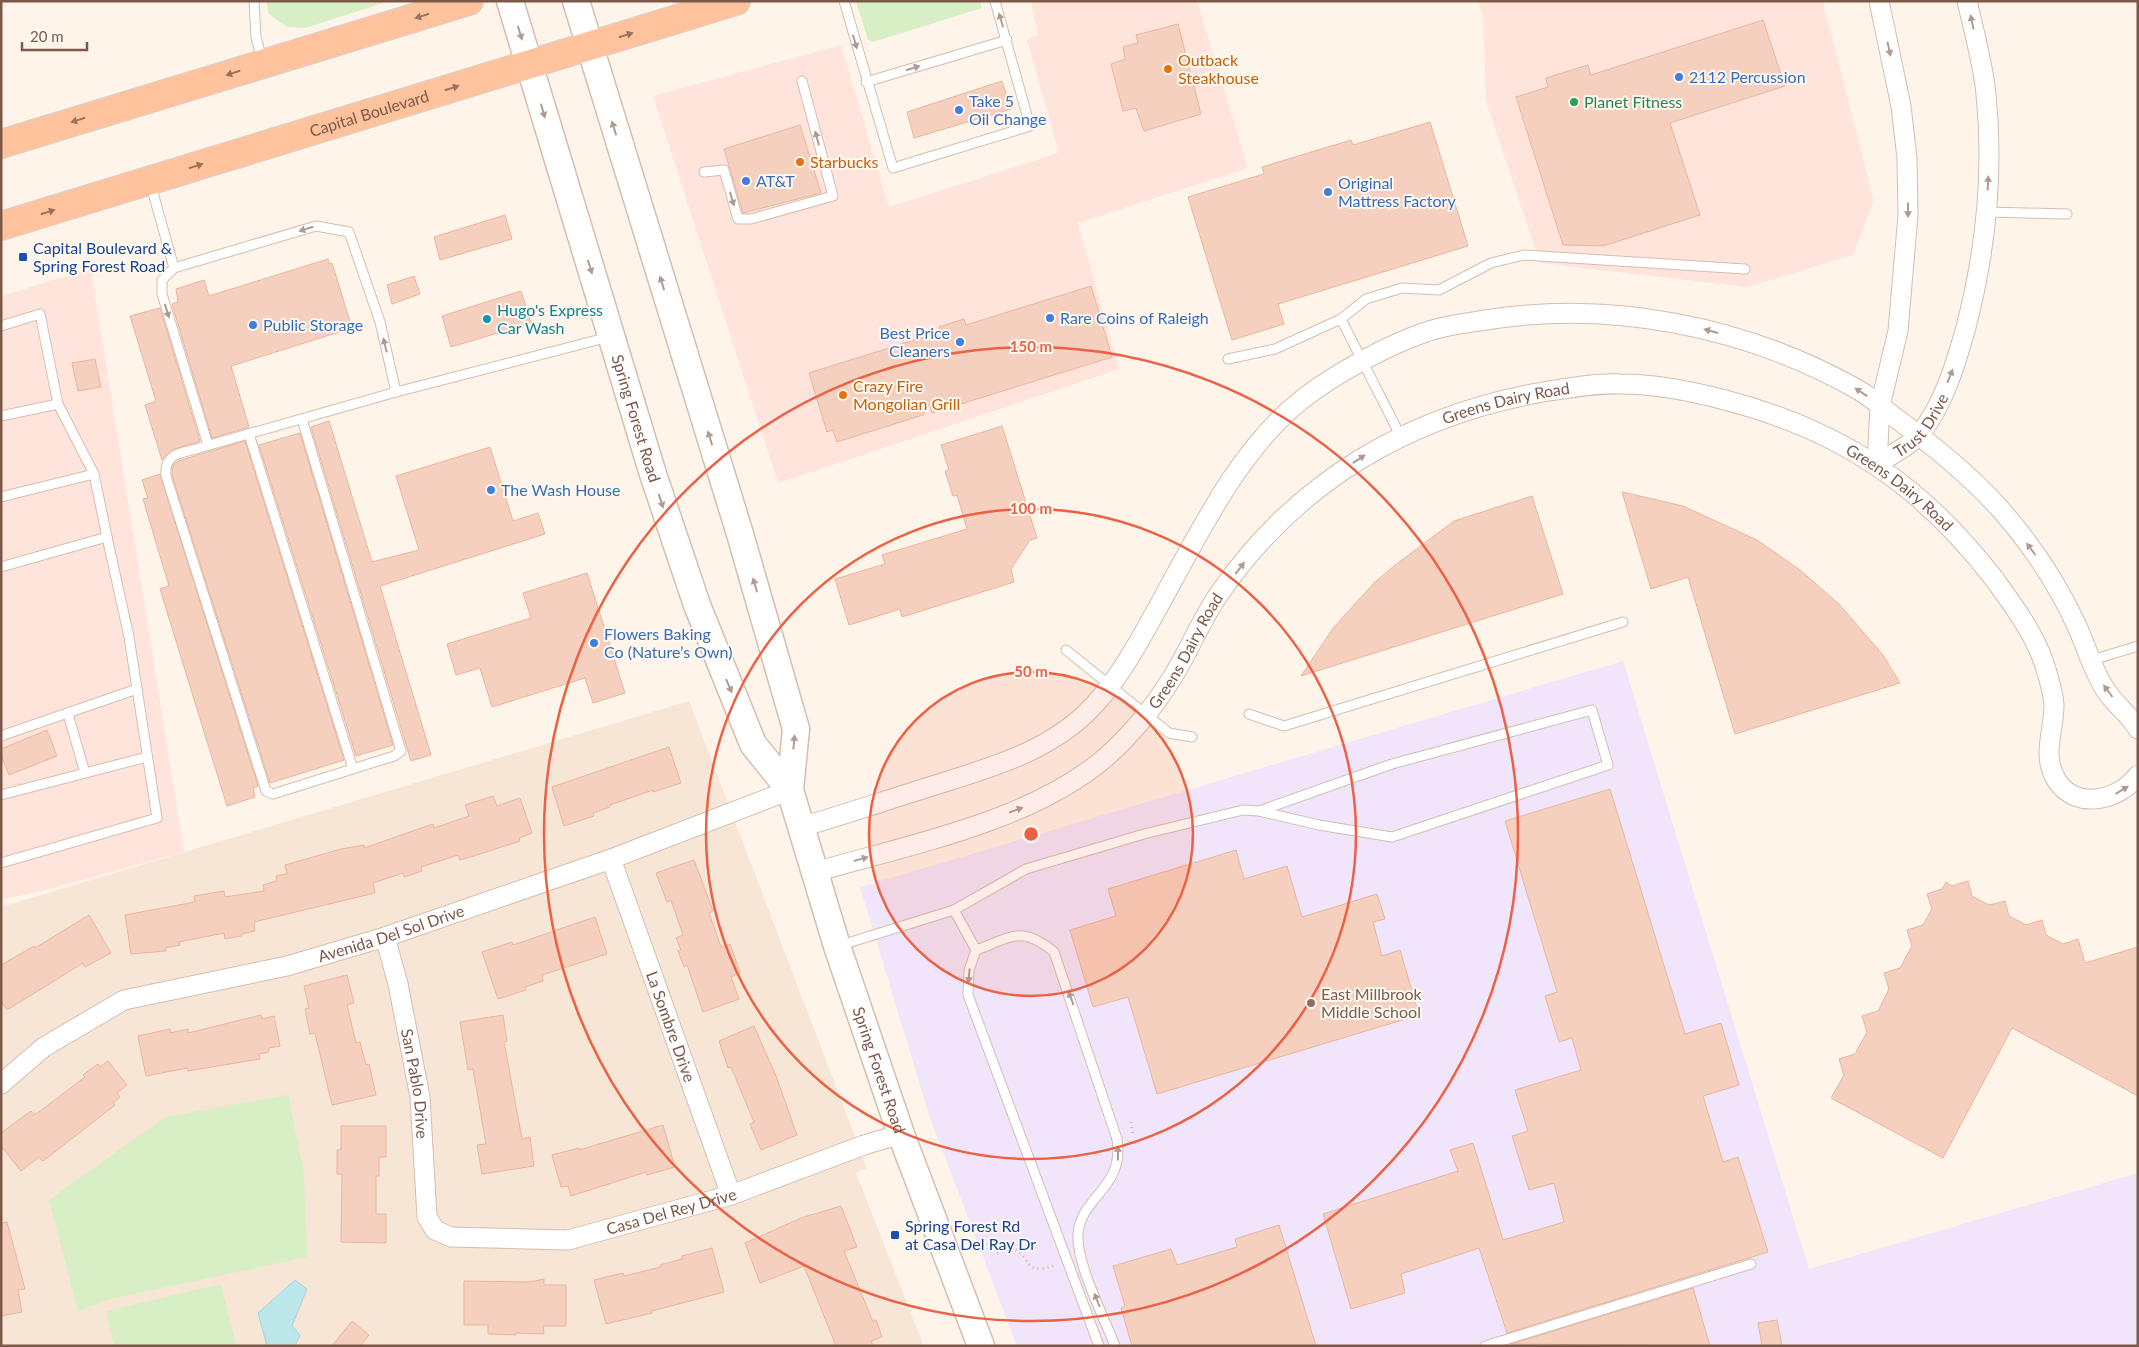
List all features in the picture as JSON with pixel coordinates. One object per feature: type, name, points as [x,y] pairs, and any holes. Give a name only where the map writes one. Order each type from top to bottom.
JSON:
[{"type":"highway","points":[[1,144],[469,1]]},
{"type":"highway","name":"Capital Boulevard","points":[[1,226],[736,1]]},
{"type":"main road","name":"Spring Forest Road","points":[[510,1],[671,531],[722,670],[753,744],[790,790]]},
{"type":"main road","name":"Spring Forest Road","points":[[576,1],[740,534],[796,729],[790,790],[814,872],[901,1134],[981,1346]]},
{"type":"street","name":"Trust Drive","points":[[1877,464],[1880,406],[1898,331],[1908,215],[1907,158],[1900,106],[1879,1]]},
{"type":"street","name":"Trust Drive","points":[[1877,464],[1919,435],[1937,408],[1959,353],[1978,282],[1986,233],[1989,168],[1986,94],[1967,1]]},
{"type":"street","points":[[801,827],[1001,764],[1036,748],[1071,726],[1094,704],[1133,653],[1226,490],[1258,442],[1280,419],[1306,396],[1394,345],[1429,331],[1462,323],[1513,315],[1573,313],[1638,317],[1707,330],[1766,347],[1858,389],[1946,456],[2001,510],[2041,562],[2074,620],[2106,690],[2135,720]]},
{"type":"street","name":"Greens Dairy Road","points":[[814,872],[968,828],[1028,805],[1075,781],[1108,755],[1146,715],[1172,678],[1218,596],[1258,544],[1308,497],[1373,450],[1444,417],[1502,399],[1560,389],[1617,383],[1664,387],[1724,400],[1767,413],[1815,431],[1877,464],[1908,488],[1944,522],[1980,561],[2014,605],[2042,655],[2051,684],[2054,701],[2048,751],[2051,769],[2067,793],[2082,800],[2101,798],[2127,788],[2138,775]]},
{"type":"street","name":"Avenida Del Sol Drive","points":[[1,1084],[44,1047],[124,1000],[287,966],[385,937],[611,859],[790,790]]},
{"type":"street","name":"La Sombre Drive","points":[[611,859],[731,1195]]},
{"type":"street","name":"San Pablo Drive","points":[[385,937],[398,984],[420,1096],[427,1217],[435,1230]]},
{"type":"street","name":"Casa Del Rey Drive","points":[[435,1230],[451,1237],[568,1240],[731,1195],[864,1145],[901,1134]]},
{"type":"lane","points":[[254,1],[256,36],[263,64]]},
{"type":"lane","points":[[844,1],[866,82],[893,168],[1030,126],[995,1]]},
{"type":"lane","points":[[866,82],[1007,40]]},
{"type":"lane","points":[[704,172],[724,170],[738,219],[751,219],[833,196],[802,81]]},
{"type":"lane","points":[[149,180],[174,268]]},
{"type":"lane","points":[[1987,212],[2067,214]]},
{"type":"lane","points":[[208,445],[162,294],[162,280],[174,268],[316,226],[349,232],[380,322],[396,392]]},
{"type":"lane","points":[[1228,359],[1275,349],[1341,319],[1366,299],[1402,288],[1439,290],[1491,262],[1524,255],[1745,269]]},
{"type":"lane","points":[[1,326],[40,314],[58,404],[94,474],[128,637],[157,818],[1,863]]},
{"type":"lane","points":[[1341,319],[1401,437]]},
{"type":"lane","points":[[302,419],[400,751],[394,756],[273,794],[266,791],[166,476],[165,465],[169,458],[208,445],[396,392],[611,337]]},
{"type":"lane","points":[[1,416],[58,404]]},
{"type":"lane","points":[[249,434],[352,769]]},
{"type":"lane","points":[[1,497],[94,474]]},
{"type":"lane","points":[[1,567],[107,537]]},
{"type":"lane","points":[[1249,714],[1284,726],[1623,622]]},
{"type":"lane","points":[[2092,660],[2138,646]]},
{"type":"lane","points":[[1066,650],[1169,733],[1192,737]]},
{"type":"lane","points":[[1,736],[137,689]]},
{"type":"lane","points":[[837,946],[954,910],[1026,869],[1153,832],[1243,810],[1259,811],[1319,825],[1392,837],[1608,765],[1592,710],[1392,764],[1259,811]]},
{"type":"lane","points":[[68,714],[85,773]]},
{"type":"lane","points":[[1,795],[148,757]]},
{"type":"lane","points":[[954,910],[976,950],[969,970],[968,995],[1099,1346]]},
{"type":"lane","points":[[976,950],[1020,933],[1038,939],[1054,952],[1075,1010],[1117,1139],[1120,1156],[1113,1176],[1084,1216],[1078,1233],[1079,1251],[1115,1346]]},
{"type":"lane","points":[[1485,1346],[1751,1264]]},
{"type":"path","points":[[997,1253],[1014,1248],[1019,1250],[1027,1264],[1033,1268],[1042,1269],[1053,1266]]},
{"type":"shaded area","points":[[1031,1],[1197,1],[1248,168],[1078,223],[1119,369],[778,483],[653,96],[841,45],[889,207],[1059,153],[1027,40],[1038,34]]},
{"type":"shaded area","points":[[1478,1],[1823,1],[1874,201],[1853,255],[1747,287],[1540,263],[1486,101],[1483,16]]},
{"type":"shaded area","points":[[91,269],[184,852],[38,892],[1,899],[1,296]]},
{"type":"shaded area","name":"East Millbrook Middle School","points":[[1623,661],[1809,1269],[2138,1173],[2138,1346],[1017,1346],[930,1118],[860,887]]},
{"type":"shaded area","points":[[689,701],[867,1168],[856,1173],[924,1346],[1,1346],[1,907]]},
{"type":"green space","points":[[266,1],[390,1],[305,28],[287,27],[269,14]]},
{"type":"green space","points":[[856,1],[980,1],[982,8],[873,42],[868,40]]},
{"type":"green space","points":[[288,1095],[304,1173],[307,1257],[106,1300],[78,1311],[49,1200],[165,1117]]},
{"type":"green space","points":[[221,1284],[236,1346],[114,1346],[106,1311]]},
{"type":"water","points":[[295,1280],[307,1289],[292,1326],[300,1335],[295,1346],[267,1346],[258,1313]]},
{"type":"building","points":[[1763,20],[1785,86],[1670,123],[1700,215],[1603,246],[1563,245],[1516,97],[1548,87],[1546,78],[1588,65],[1591,75]]},
{"type":"building","points":[[1178,24],[1201,114],[1144,131],[1136,108],[1123,111],[1111,64],[1125,59],[1123,47],[1138,43],[1136,35]]},
{"type":"building","points":[[1002,81],[1011,109],[914,138],[907,112]]},
{"type":"building","points":[[1430,122],[1468,246],[1278,304],[1284,324],[1232,340],[1188,197],[1264,174],[1262,167],[1351,140],[1353,145]]},
{"type":"building","points":[[800,125],[821,193],[743,213],[724,149]]},
{"type":"building","points":[[505,215],[512,239],[440,260],[434,237]]},
{"type":"building","points":[[328,259],[329,264],[332,263],[352,328],[231,366],[249,427],[212,438],[172,304],[178,302],[176,289],[204,280],[209,296]]},
{"type":"building","points":[[414,276],[420,294],[392,304],[387,285]]},
{"type":"building","points":[[1091,286],[1112,357],[932,413],[929,404],[923,415],[837,442],[833,430],[827,432],[809,373],[940,332],[939,327],[964,319],[966,325]]},
{"type":"building","name":"Hugo's Express Car Wash","points":[[521,291],[531,323],[451,347],[442,316]]},
{"type":"building","points":[[160,308],[200,441],[172,450],[162,460],[145,405],[156,401],[130,316]]},
{"type":"building","points":[[95,359],[101,387],[78,391],[72,363]]},
{"type":"building","points":[[329,421],[372,562],[419,550],[396,476],[490,447],[513,521],[538,513],[545,534],[380,586],[431,755],[411,761],[311,427]]},
{"type":"building","points":[[1002,426],[1037,538],[1030,540],[1011,569],[1014,582],[902,617],[900,609],[849,625],[835,579],[885,564],[882,555],[967,529],[957,495],[953,496],[945,471],[949,470],[941,445]]},
{"type":"building","points":[[300,433],[393,745],[356,756],[259,445]]},
{"type":"building","points":[[245,441],[344,760],[270,783],[172,475],[173,465],[178,461]]},
{"type":"building","points":[[160,474],[258,786],[253,788],[255,797],[227,806],[160,589],[169,586],[143,499],[148,498],[142,480]]},
{"type":"building","points":[[1622,492],[1683,506],[1757,540],[1800,570],[1839,604],[1883,655],[1900,683],[1735,734],[1688,577],[1651,589]]},
{"type":"building","points":[[1532,496],[1563,594],[1301,676],[1334,627],[1374,583],[1394,566],[1454,521]]},
{"type":"building","points":[[587,573],[625,693],[593,703],[585,678],[492,707],[480,668],[456,675],[447,644],[531,618],[523,593]]},
{"type":"building","points":[[47,730],[57,756],[9,775],[1,755],[1,749]]},
{"type":"building","points":[[669,747],[681,783],[653,792],[653,790],[610,805],[610,807],[593,813],[594,816],[564,826],[552,787]]},
{"type":"building","points":[[1610,789],[1685,1034],[1721,1023],[1739,1085],[1703,1096],[1723,1162],[1738,1157],[1768,1252],[1507,1333],[1479,1248],[1401,1274],[1405,1293],[1351,1309],[1323,1214],[1458,1171],[1450,1150],[1473,1143],[1503,1240],[1564,1222],[1554,1183],[1529,1190],[1512,1136],[1528,1131],[1515,1090],[1581,1070],[1572,1038],[1559,1042],[1545,996],[1557,992],[1505,821]]},
{"type":"building","points":[[493,796],[497,806],[520,798],[532,833],[519,838],[520,841],[474,856],[460,860],[458,855],[421,867],[422,871],[404,877],[403,873],[373,883],[375,893],[254,922],[255,931],[241,934],[241,936],[225,939],[224,933],[179,942],[180,945],[165,948],[166,951],[131,954],[125,915],[195,902],[194,896],[224,891],[225,897],[264,891],[263,885],[277,881],[276,876],[287,874],[285,865],[341,849],[364,845],[364,848],[433,824],[434,828],[469,816],[465,805]]},
{"type":"building","points":[[1236,850],[1244,879],[1287,866],[1302,917],[1377,894],[1385,919],[1373,922],[1382,956],[1400,950],[1419,1015],[1157,1094],[1128,997],[1093,1007],[1070,930],[1116,916],[1108,889]]},
{"type":"building","points":[[694,860],[713,911],[709,913],[721,947],[730,944],[740,972],[731,977],[739,999],[703,1012],[687,965],[684,967],[678,951],[681,950],[676,938],[683,935],[671,900],[667,902],[656,873]]},
{"type":"building","points":[[1968,881],[1972,896],[1989,905],[2005,901],[2009,916],[2026,925],[2042,920],[2046,935],[2063,944],[2078,939],[2085,963],[2138,947],[2138,1096],[2012,1028],[1943,1158],[1831,1098],[1844,1075],[1839,1059],[1855,1054],[1867,1032],[1862,1016],[1878,1011],[1889,989],[1884,973],[1900,968],[1912,946],[1907,930],[1923,925],[1932,909],[1927,894],[1942,889],[1946,882],[1952,886]]},
{"type":"building","points":[[89,915],[111,953],[85,967],[83,963],[7,1010],[1,1001],[1,965],[34,946],[35,948]]},
{"type":"building","points":[[595,917],[607,954],[542,975],[543,981],[525,987],[526,990],[498,999],[482,952],[512,942],[513,945]]},
{"type":"building","points":[[347,975],[354,1003],[347,1005],[356,1043],[360,1042],[366,1065],[369,1064],[376,1095],[332,1105],[315,1033],[310,1034],[305,1009],[309,1008],[304,986]]},
{"type":"building","points":[[261,1015],[262,1019],[274,1016],[280,1046],[269,1048],[269,1052],[259,1054],[260,1059],[188,1071],[187,1068],[146,1076],[138,1036],[170,1029],[170,1033],[188,1029],[188,1033]]},
{"type":"building","points":[[503,1015],[507,1041],[504,1042],[522,1139],[530,1137],[534,1166],[482,1174],[477,1145],[486,1144],[473,1069],[468,1070],[460,1022]]},
{"type":"building","points":[[754,1026],[776,1076],[797,1135],[761,1150],[750,1124],[754,1122],[731,1067],[728,1068],[719,1041]]},
{"type":"building","points":[[108,1061],[127,1085],[117,1093],[120,1097],[113,1103],[115,1105],[43,1161],[39,1157],[21,1171],[1,1146],[1,1133],[31,1111],[34,1115],[39,1112],[85,1077],[83,1075],[98,1064],[100,1067]]},
{"type":"building","points":[[663,1125],[675,1167],[647,1175],[646,1172],[571,1196],[568,1186],[561,1187],[552,1155],[579,1148],[579,1150]]},
{"type":"building","points":[[341,1126],[386,1126],[386,1157],[379,1157],[379,1176],[376,1176],[376,1214],[386,1214],[386,1243],[341,1242],[342,1174],[337,1174],[337,1150],[341,1150]]},
{"type":"building","points":[[841,1206],[857,1247],[844,1251],[873,1322],[876,1320],[882,1337],[871,1341],[873,1346],[836,1346],[804,1266],[760,1283],[745,1243],[801,1218]]},
{"type":"building","points":[[7,1222],[25,1289],[18,1290],[22,1312],[1,1316],[1,1223]]},
{"type":"building","points":[[1279,1225],[1316,1346],[1132,1346],[1121,1308],[1125,1306],[1113,1266],[1171,1249],[1177,1265],[1237,1247],[1235,1239]]},
{"type":"building","points":[[712,1248],[724,1292],[606,1324],[594,1280],[623,1273],[624,1276],[661,1267],[660,1265],[682,1259],[682,1256]]},
{"type":"building","points":[[544,1279],[544,1285],[566,1285],[566,1326],[543,1326],[544,1334],[516,1333],[516,1335],[488,1334],[488,1325],[464,1325],[464,1281],[529,1282]]},
{"type":"building","points":[[1693,1288],[1710,1346],[1511,1344]]},
{"type":"building","points":[[1777,1320],[1782,1346],[1762,1346],[1758,1323]]},
{"type":"building","points":[[352,1321],[369,1335],[360,1346],[332,1346]]},
{"type":"place","name":"Outback Steakhouse","points":[[1168,69]]},
{"type":"place","name":"2112 Percussion","points":[[1679,77]]},
{"type":"place","name":"Planet Fitness","points":[[1574,102]]},
{"type":"place","name":"Take 5 Oil Change","points":[[959,110]]},
{"type":"place","name":"Starbucks","points":[[800,162]]},
{"type":"place","name":"AT&T","points":[[746,181]]},
{"type":"place","name":"Original Mattress Factory","points":[[1328,192]]},
{"type":"place","name":"Capital Boulevard & Spring Forest Road","points":[[23,257]]},
{"type":"place","name":"Rare Coins of Raleigh","points":[[1050,318]]},
{"type":"place","name":"Hugo's Express Car Wash","points":[[487,319]]},
{"type":"place","name":"Public Storage","points":[[253,325]]},
{"type":"place","name":"Best Price Cleaners","points":[[960,342]]},
{"type":"place","name":"Crazy Fire Mongolian Grill","points":[[843,395]]},
{"type":"place","name":"The Wash House","points":[[491,490]]},
{"type":"place","name":"Flowers Baking Co (Nature’s Own)","points":[[594,643]]},
{"type":"place","name":"East Millbrook Middle School","points":[[1311,1003]]},
{"type":"place","name":"Spring Forest Rd at Casa Del Ray Dr","points":[[895,1235]]}]
